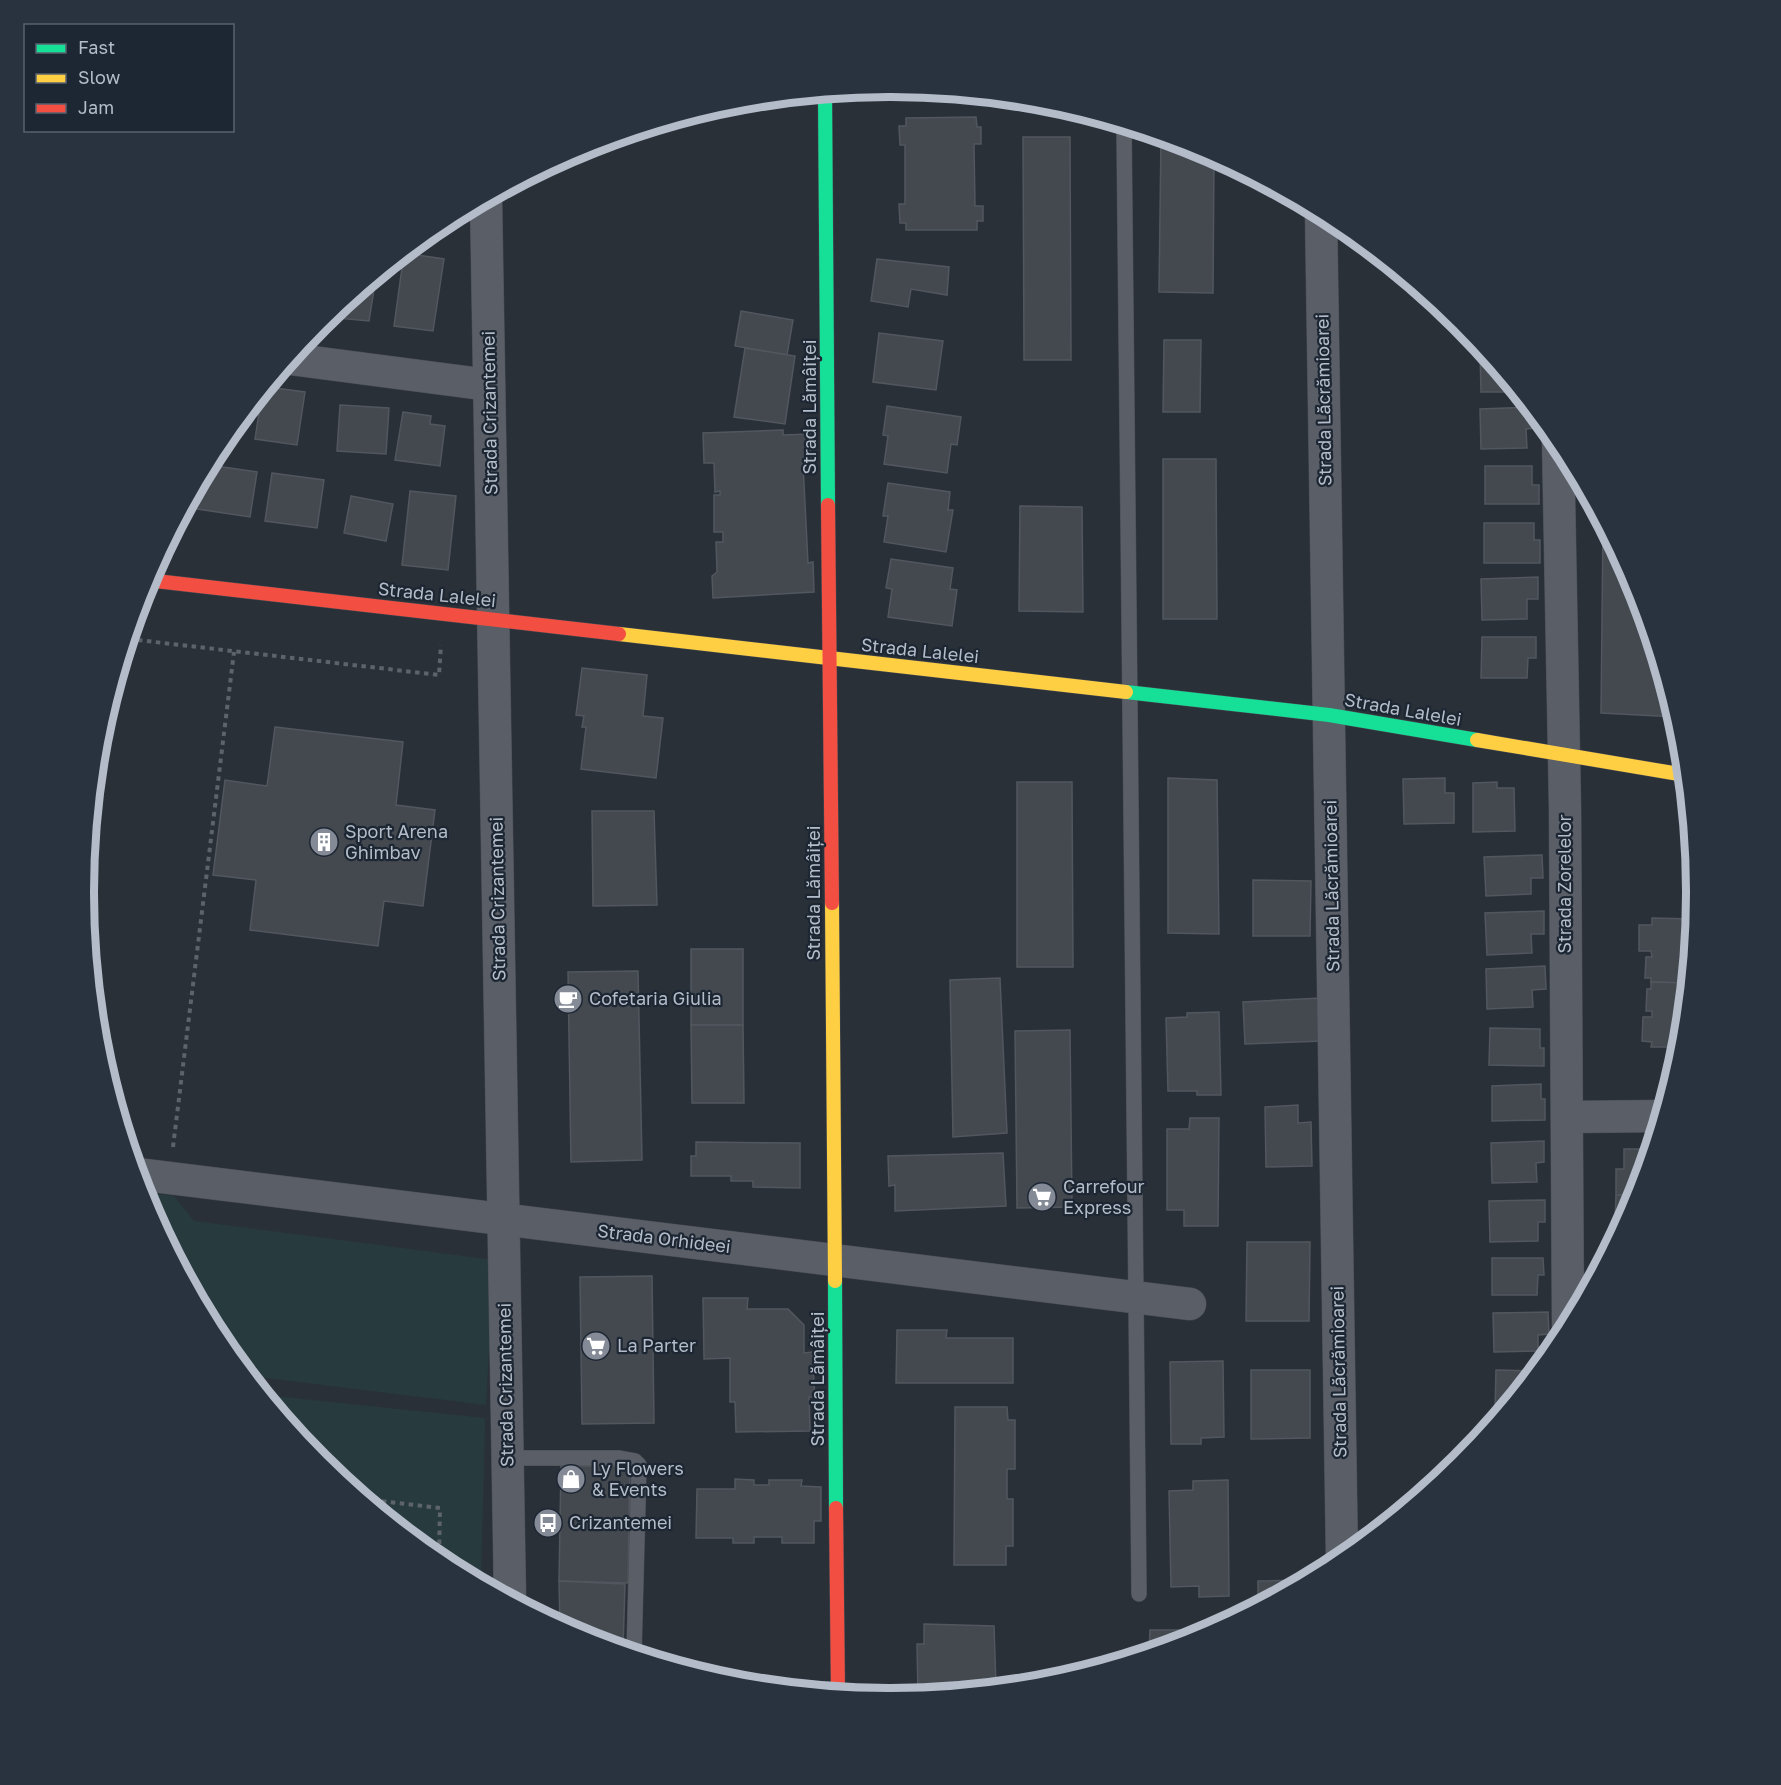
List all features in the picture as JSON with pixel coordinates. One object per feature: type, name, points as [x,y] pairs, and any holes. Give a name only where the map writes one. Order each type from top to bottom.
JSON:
[{"type":"street","name":"Strada Lămâiței","points":[[825,99],[838,1687]]},
{"type":"street","name":"Strada Crizantemei","points":[[486,207],[510,1591]]},
{"type":"street","name":"Strada Lăcrămioarei","points":[[1321,224],[1342,1548]]},
{"type":"street","points":[[300,359],[489,385]]},
{"type":"street","name":"Strada Zorelelor","points":[[1558,460],[1564,755],[1568,1310]]},
{"type":"street","name":"Strada Lalelei","points":[[158,581],[1329,716],[1677,775]]},
{"type":"street","points":[[1567,1117],[1654,1116]]},
{"type":"street","name":"Strada Orhideei","points":[[147,1175],[1190,1304]]},
{"type":"lane","points":[[1124,132],[1139,1594]]},
{"type":"lane","points":[[507,1458],[618,1458],[635,1461],[639,1465],[634,1646]]},
{"type":"path","points":[[136,640],[439,675],[443,614]]},
{"type":"path","points":[[170,1178],[234,652]]},
{"type":"path","points":[[378,1501],[440,1508],[439,1548]]},
{"type":"green space","points":[[154,1193],[174,1196],[194,1221],[494,1260],[486,1405],[259,1377],[201,1290]]},
{"type":"green space","points":[[275,1396],[485,1418],[481,1575],[406,1524],[366,1491],[328,1455]]},
{"type":"building","points":[[976,117],[977,127],[981,127],[981,144],[974,144],[975,206],[983,206],[983,221],[977,221],[977,230],[906,230],[906,223],[900,223],[899,204],[905,204],[905,145],[900,145],[899,126],[906,126],[906,118]]},
{"type":"building","points":[[1023,137],[1070,137],[1071,360],[1024,360]]},
{"type":"building","points":[[1161,144],[1214,166],[1213,293],[1159,292]]},
{"type":"building","points":[[415,255],[444,259],[433,331],[394,326],[403,264]]},
{"type":"building","points":[[877,259],[949,267],[947,295],[911,289],[908,307],[871,301]]},
{"type":"building","points":[[374,287],[369,321],[340,318]]},
{"type":"building","points":[[741,311],[793,320],[787,355],[735,346]]},
{"type":"building","points":[[879,333],[943,341],[936,390],[873,382]]},
{"type":"building","points":[[1164,340],[1201,340],[1200,412],[1163,412]]},
{"type":"building","points":[[745,348],[795,356],[785,424],[734,417]]},
{"type":"building","points":[[1480,359],[1509,392],[1481,392]]},
{"type":"building","points":[[275,388],[305,392],[297,445],[255,439],[260,407]]},
{"type":"building","points":[[340,405],[389,408],[386,454],[337,451]]},
{"type":"building","points":[[887,406],[961,417],[957,445],[951,444],[947,473],[884,464],[888,436],[883,435]]},
{"type":"building","points":[[1521,407],[1536,428],[1526,429],[1527,448],[1481,449],[1480,409]]},
{"type":"building","points":[[403,412],[431,416],[430,424],[445,426],[440,466],[395,460]]},
{"type":"building","points":[[783,430],[783,435],[810,434],[811,464],[803,464],[808,563],[813,562],[814,592],[713,598],[712,576],[717,572],[716,542],[723,542],[723,532],[714,532],[714,495],[720,495],[720,491],[715,492],[714,463],[704,463],[703,433]]},
{"type":"building","points":[[1163,459],[1216,459],[1217,619],[1163,619]]},
{"type":"building","points":[[219,466],[257,472],[250,517],[193,508]]},
{"type":"building","points":[[1485,466],[1532,466],[1532,485],[1539,485],[1539,504],[1485,504]]},
{"type":"building","points":[[272,473],[324,480],[317,528],[265,521]]},
{"type":"building","points":[[888,483],[950,492],[948,510],[953,510],[946,552],[884,542],[888,516],[883,516]]},
{"type":"building","points":[[410,491],[456,496],[448,570],[402,565]]},
{"type":"building","points":[[351,496],[393,504],[386,541],[344,533]]},
{"type":"building","points":[[1020,506],[1082,507],[1083,612],[1019,611]]},
{"type":"building","points":[[1484,523],[1534,523],[1534,540],[1540,540],[1540,563],[1484,563]]},
{"type":"building","points":[[1603,538],[1626,588],[1644,637],[1666,716],[1601,713]]},
{"type":"building","points":[[891,559],[953,568],[950,589],[957,590],[952,626],[888,617],[892,589],[886,588]]},
{"type":"building","points":[[1538,577],[1538,599],[1527,599],[1527,619],[1482,620],[1481,579]]},
{"type":"building","points":[[1482,637],[1536,637],[1536,658],[1528,658],[1527,678],[1481,678]]},
{"type":"building","points":[[582,668],[647,675],[643,716],[663,718],[656,778],[581,769],[586,727],[582,727],[584,716],[576,715]]},
{"type":"building","name":"Sport Arena Ghimbav","points":[[275,727],[403,742],[396,805],[435,810],[423,906],[384,901],[378,946],[250,930],[256,880],[213,875],[225,780],[267,786]]},
{"type":"building","points":[[1168,778],[1217,780],[1219,934],[1168,933]]},
{"type":"building","points":[[1445,778],[1445,793],[1454,793],[1454,823],[1404,824],[1403,779]]},
{"type":"building","points":[[1017,782],[1072,782],[1073,967],[1017,967]]},
{"type":"building","points":[[1497,782],[1497,788],[1514,788],[1515,831],[1473,832],[1473,783]]},
{"type":"building","points":[[592,811],[654,811],[657,905],[593,906]]},
{"type":"building","points":[[1542,855],[1543,878],[1531,878],[1531,894],[1486,896],[1484,857]]},
{"type":"building","points":[[1253,880],[1311,881],[1310,936],[1253,936]]},
{"type":"building","points":[[1544,911],[1544,934],[1531,934],[1532,953],[1487,955],[1485,913]]},
{"type":"building","points":[[1652,918],[1685,919],[1681,983],[1651,982],[1651,978],[1645,978],[1646,957],[1652,957],[1651,951],[1639,951],[1639,925],[1652,925]]},
{"type":"building","points":[[691,949],[743,949],[743,1025],[691,1025]]},
{"type":"building","points":[[1545,966],[1546,989],[1532,990],[1533,1007],[1487,1009],[1486,969]]},
{"type":"building","points":[[638,971],[642,1160],[571,1162],[568,972]]},
{"type":"building","points":[[1000,978],[1007,1133],[953,1137],[950,980]]},
{"type":"building","points":[[1651,982],[1681,983],[1671,1047],[1651,1047],[1652,1042],[1642,1041],[1643,1017],[1652,1017],[1652,1011],[1646,1011],[1647,989],[1651,989]]},
{"type":"building","points":[[1321,998],[1322,1041],[1245,1044],[1243,1002]]},
{"type":"building","points":[[1219,1012],[1221,1095],[1197,1095],[1197,1091],[1168,1091],[1166,1018],[1187,1017],[1187,1013]]},
{"type":"building","points":[[691,1025],[743,1025],[744,1103],[692,1103]]},
{"type":"building","points":[[1490,1028],[1540,1029],[1540,1048],[1544,1048],[1544,1066],[1489,1065]]},
{"type":"building","points":[[1070,1030],[1072,1207],[1017,1208],[1015,1031]]},
{"type":"building","points":[[1541,1084],[1541,1099],[1545,1099],[1545,1120],[1492,1121],[1492,1086]]},
{"type":"building","points":[[1298,1105],[1298,1123],[1311,1122],[1312,1166],[1266,1167],[1265,1107]]},
{"type":"building","points":[[1190,1118],[1219,1118],[1218,1226],[1184,1226],[1184,1210],[1167,1210],[1167,1129],[1189,1129]]},
{"type":"building","points":[[1544,1141],[1544,1162],[1536,1163],[1537,1182],[1492,1183],[1491,1143]]},
{"type":"building","points":[[696,1142],[800,1143],[800,1188],[753,1187],[753,1181],[731,1181],[731,1176],[691,1176],[691,1156],[696,1156]]},
{"type":"building","points":[[1624,1149],[1644,1149],[1627,1195],[1616,1195],[1616,1169],[1624,1169]]},
{"type":"building","points":[[1003,1153],[1006,1206],[895,1211],[895,1185],[889,1186],[888,1156]]},
{"type":"building","points":[[1616,1195],[1627,1195],[1626,1197],[1615,1221]]},
{"type":"building","points":[[1545,1200],[1545,1222],[1538,1222],[1538,1241],[1490,1242],[1489,1201]]},
{"type":"building","points":[[1247,1242],[1310,1242],[1309,1321],[1246,1321]]},
{"type":"building","points":[[1492,1258],[1543,1258],[1544,1275],[1538,1275],[1537,1295],[1492,1295]]},
{"type":"building","points":[[652,1276],[654,1423],[582,1424],[580,1277]]},
{"type":"building","points":[[703,1298],[748,1298],[747,1309],[788,1309],[804,1325],[804,1353],[812,1352],[815,1397],[809,1397],[810,1431],[736,1432],[735,1402],[730,1402],[730,1358],[704,1359]]},
{"type":"building","points":[[1548,1312],[1549,1334],[1538,1335],[1538,1351],[1494,1352],[1493,1313]]},
{"type":"building","points":[[897,1330],[947,1330],[946,1338],[1013,1338],[1013,1383],[896,1383]]},
{"type":"building","points":[[1223,1361],[1224,1437],[1201,1438],[1201,1444],[1171,1444],[1170,1362]]},
{"type":"building","points":[[1251,1370],[1310,1370],[1310,1438],[1251,1439]]},
{"type":"building","points":[[1496,1370],[1526,1371],[1522,1377],[1495,1409]]},
{"type":"building","points":[[955,1407],[1007,1407],[1008,1420],[1015,1420],[1015,1469],[1007,1469],[1007,1499],[1013,1499],[1013,1546],[1006,1546],[1006,1565],[954,1565]]},
{"type":"building","points":[[561,1466],[630,1466],[628,1583],[559,1581]]},
{"type":"building","points":[[735,1479],[754,1480],[754,1485],[769,1485],[769,1480],[802,1480],[801,1486],[821,1487],[821,1521],[814,1521],[814,1543],[782,1543],[782,1537],[754,1537],[754,1543],[733,1543],[733,1538],[696,1538],[697,1489],[735,1489]]},
{"type":"building","points":[[1228,1480],[1229,1596],[1199,1597],[1199,1586],[1171,1587],[1169,1491],[1193,1490],[1193,1481]]},
{"type":"building","points":[[1291,1580],[1258,1598],[1258,1581]]},
{"type":"building","points":[[559,1581],[625,1584],[623,1642],[560,1616]]},
{"type":"building","points":[[924,1624],[994,1626],[996,1682],[918,1687],[917,1644],[924,1644]]},
{"type":"building","points":[[1150,1630],[1190,1630],[1149,1645]]},
{"type":"traffic: fast","points":[[825,99],[828,505]]},
{"type":"traffic: fast","points":[[1126,692],[1329,715],[1477,740]]},
{"type":"traffic: fast","points":[[835,1281],[836,1508]]},
{"type":"traffic: slow","points":[[619,634],[1126,692]]},
{"type":"traffic: slow","points":[[1477,740],[1677,774]]},
{"type":"traffic: slow","points":[[832,903],[835,1281]]},
{"type":"traffic: jam","points":[[828,505],[832,903]]},
{"type":"traffic: jam","points":[[158,581],[619,634]]},
{"type":"traffic: jam","points":[[836,1508],[838,1687]]},
{"type":"place","name":"Sport Arena Ghimbav","points":[[324,842]]},
{"type":"place","name":"Cofetaria Giulia","points":[[568,999]]},
{"type":"place","name":"Carrefour Express","points":[[1042,1197]]},
{"type":"place","name":"La Parter","points":[[596,1346]]},
{"type":"place","name":"Ly Flowers & Events","points":[[571,1479]]},
{"type":"place","name":"Crizantemei","points":[[548,1523]]}]
